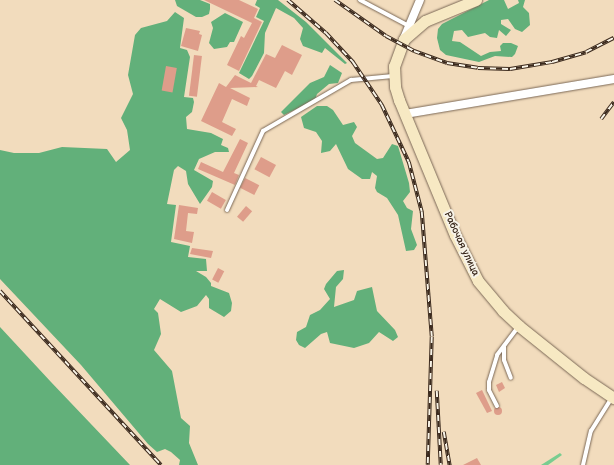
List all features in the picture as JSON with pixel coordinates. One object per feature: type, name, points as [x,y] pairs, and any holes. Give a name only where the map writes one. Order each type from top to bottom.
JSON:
[{"type":"street","name":"Рабочая улица","points":[[420,0],[395,61],[393,76],[395,87],[405,114],[467,261],[490,297],[519,326],[613,398]]},
{"type":"street","name":"Рабочая улица","points":[[404,39],[425,21],[476,0]]},
{"type":"street","points":[[405,114],[614,79]]},
{"type":"lane","points":[[360,0],[409,26]]},
{"type":"lane","points":[[228,210],[263,131],[351,80],[393,76]]},
{"type":"lane","points":[[497,406],[489,390],[489,382],[497,355],[519,326]]},
{"type":"lane","points":[[504,346],[504,360],[511,378]]},
{"type":"lane","points":[[583,465],[591,431],[613,398]]},
{"type":"green space","points":[[175,0],[200,0],[210,4],[209,14],[202,17],[196,17],[177,6]]},
{"type":"green space","points":[[257,0],[278,0],[306,22],[347,63],[345,64],[325,48],[322,53],[303,46],[300,39],[303,28],[294,18],[276,8],[265,33],[264,53],[252,76],[249,79],[239,73],[264,21],[256,17],[260,8],[255,5]]},
{"type":"green space","points":[[489,0],[504,0],[508,9],[519,3],[518,0],[525,0],[523,7],[529,13],[530,25],[522,32],[515,29],[508,19],[501,20],[501,24],[511,30],[506,36],[499,30],[497,38],[490,37],[485,33],[468,37],[462,30],[454,31],[452,41],[460,42],[481,56],[490,52],[501,51],[500,46],[503,43],[511,43],[518,46],[515,54],[512,57],[495,56],[479,62],[446,55],[440,50],[437,38],[438,29],[442,24]]},
{"type":"green space","points":[[175,12],[184,18],[180,48],[187,50],[190,57],[184,97],[193,98],[194,102],[192,112],[186,117],[187,129],[211,133],[223,139],[221,145],[228,148],[229,152],[215,152],[199,159],[194,170],[213,181],[212,187],[200,204],[188,184],[186,171],[178,166],[174,170],[167,204],[176,205],[171,242],[190,246],[188,257],[206,259],[207,271],[196,271],[206,277],[211,283],[211,286],[229,293],[232,303],[231,311],[224,317],[209,308],[209,299],[206,295],[197,306],[181,312],[160,299],[154,309],[158,313],[161,334],[154,350],[172,371],[181,418],[190,426],[189,443],[198,465],[179,465],[180,460],[171,452],[165,449],[157,452],[148,444],[81,365],[0,279],[0,150],[14,153],[39,153],[62,147],[107,149],[116,162],[130,150],[127,130],[121,118],[133,94],[128,75],[135,35],[141,28],[167,21]]},
{"type":"green space","points":[[225,13],[243,22],[234,42],[230,42],[227,47],[214,49],[209,43],[213,28],[211,22]]},
{"type":"green space","points":[[330,65],[342,73],[338,83],[329,84],[317,94],[315,100],[284,115],[281,112],[310,83],[324,77]]},
{"type":"green space","points":[[317,106],[327,106],[333,110],[343,125],[354,122],[357,127],[352,136],[355,143],[377,159],[383,158],[392,144],[398,146],[409,183],[410,192],[403,201],[407,208],[413,211],[411,229],[417,245],[414,250],[406,251],[398,215],[387,198],[377,192],[375,188],[377,176],[372,172],[370,179],[362,179],[348,169],[336,144],[330,151],[321,153],[322,141],[316,132],[304,128],[301,117]]},
{"type":"green space","points":[[344,270],[343,279],[336,287],[334,307],[354,300],[357,291],[372,287],[377,311],[395,330],[398,337],[393,341],[379,332],[369,343],[354,348],[330,343],[327,332],[321,334],[305,348],[299,345],[296,340],[297,332],[306,327],[310,315],[320,310],[330,299],[324,289],[326,284],[337,271]]},
{"type":"green space","points":[[0,327],[51,382],[130,465],[0,465]]},
{"type":"green space","points":[[560,453],[562,455],[548,465],[541,465]]},
{"type":"building","points":[[204,0],[239,0],[258,9],[254,18],[262,22],[239,71],[227,65],[241,36],[244,38],[252,23]]},
{"type":"building","points":[[186,28],[200,31],[199,34],[202,35],[198,51],[181,46]]},
{"type":"building","points":[[282,45],[302,55],[292,75],[285,71],[276,88],[259,80],[256,86],[258,87],[230,88],[250,98],[247,106],[232,99],[222,122],[236,129],[232,136],[201,121],[219,83],[226,87],[235,75],[251,83],[266,54],[275,58]]},
{"type":"building","points":[[194,55],[202,56],[197,97],[189,96]]},
{"type":"building","points":[[166,66],[177,68],[172,93],[162,91]]},
{"type":"building","points":[[240,139],[248,143],[234,173],[239,175],[235,185],[198,169],[201,162],[223,172]]},
{"type":"building","points":[[261,157],[276,165],[269,177],[254,169]]},
{"type":"building","points":[[245,178],[259,185],[254,195],[240,188]]},
{"type":"building","points":[[212,192],[226,200],[221,209],[207,201]]},
{"type":"building","points":[[179,205],[198,208],[197,214],[188,213],[186,231],[194,232],[192,243],[174,239]]},
{"type":"building","points":[[246,206],[252,211],[243,222],[237,217]]},
{"type":"building","points":[[192,248],[213,251],[211,258],[190,254]]},
{"type":"building","points":[[218,268],[224,271],[218,283],[212,280]]},
{"type":"building","points":[[502,382],[505,388],[499,392],[496,385]]},
{"type":"building","points":[[482,390],[492,411],[487,413],[476,393]]},
{"type":"building","points":[[496,407],[500,407],[502,411],[500,415],[496,415],[494,413],[494,409]]},
{"type":"building","points":[[477,458],[481,465],[463,465]]},
{"type":"railway","points":[[288,0],[326,33],[353,62],[382,105],[409,162],[422,212],[432,337],[428,465]]},
{"type":"railway","points":[[335,0],[386,36],[414,51],[447,63],[478,68],[510,69],[552,62],[586,52],[614,38]]},
{"type":"railway","points":[[601,119],[614,102]]},
{"type":"railway","points":[[0,291],[161,465]]},
{"type":"railway","points":[[437,391],[441,465]]},
{"type":"railway","points":[[444,432],[450,465]]}]
